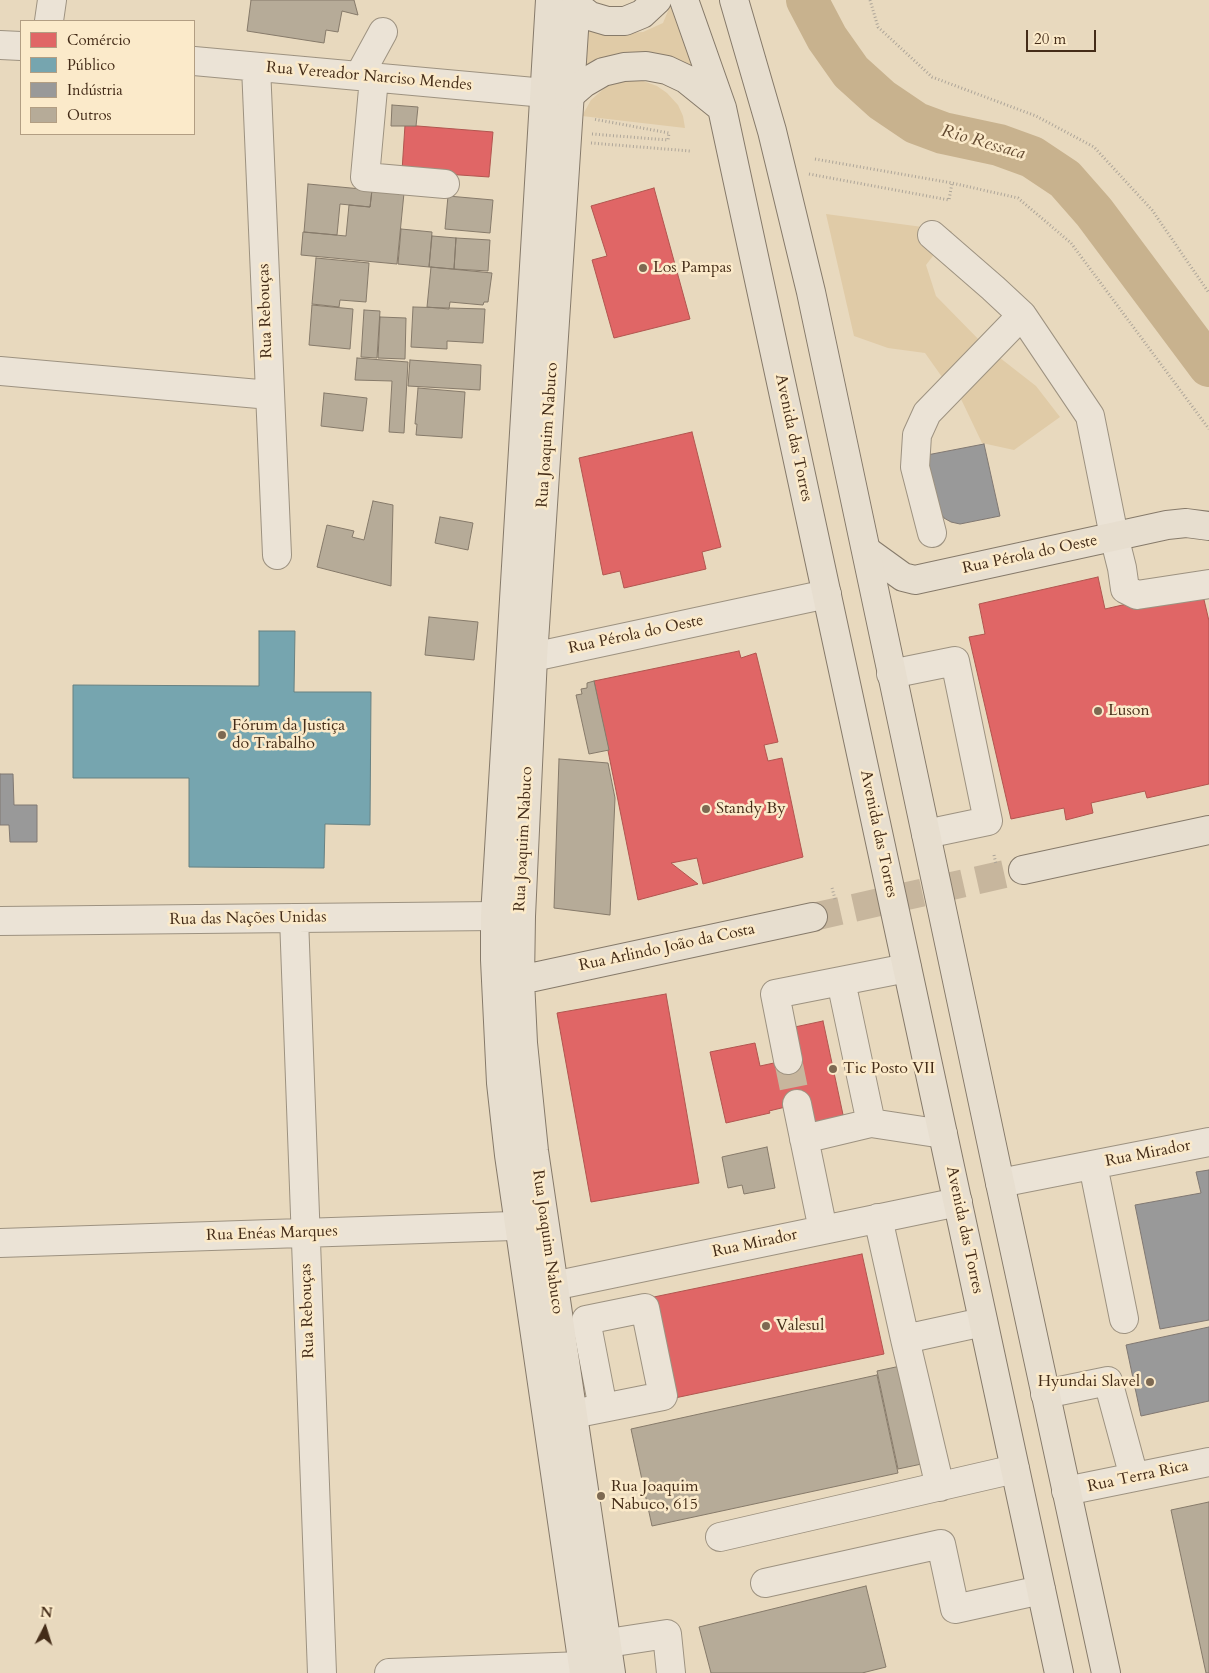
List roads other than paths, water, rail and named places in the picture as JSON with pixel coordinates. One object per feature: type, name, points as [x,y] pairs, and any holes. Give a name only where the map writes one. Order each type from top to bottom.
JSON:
[{"type":"main road","points":[[563,2],[590,16],[607,21],[625,20],[642,14],[657,0]]},
{"type":"main road","name":"Avenida das Torres","points":[[684,0],[722,108],[1059,1673]]},
{"type":"main road","points":[[734,0],[793,213],[867,551],[891,674],[1106,1673]]},
{"type":"main road","name":"Rua Joaquim Nabuco","points":[[563,2],[508,916],[520,980],[528,1095],[531,1225],[553,1286],[611,1673]]},
{"type":"main road","points":[[557,95],[603,72],[624,66],[646,66],[667,70],[686,79],[722,108]]},
{"type":"main road","name":"Rua Joaquim Nabuco","points":[[557,95],[533,657],[497,1018],[501,1083],[531,1225],[583,1670]]},
{"type":"main road","name":"Rua Pérola do Oeste","points":[[867,551],[903,577],[914,580],[1167,525],[1186,523],[1206,525]]},
{"type":"main road","points":[[1023,870],[1209,830]]},
{"type":"main road","name":"Rua Arlindo João da Costa","points":[[520,980],[813,916]]},
{"type":"street","points":[[50,20],[52,0]]},
{"type":"street","points":[[383,32],[367,77],[365,177],[445,184]]},
{"type":"street","points":[[0,45],[20,46]]},
{"type":"street","name":"Rua Vereador Narciso Mendes","points":[[195,62],[557,95]]},
{"type":"street","name":"Rua Rebouças","points":[[256,67],[277,554]]},
{"type":"street","points":[[932,235],[1022,315],[1090,416],[1125,589],[1137,595],[1209,584]]},
{"type":"street","points":[[932,533],[915,467],[917,435],[927,413],[1022,315]]},
{"type":"street","points":[[0,372],[270,395]]},
{"type":"street","name":"Rua Pérola do Oeste","points":[[533,657],[827,594]]},
{"type":"street","points":[[891,674],[955,661],[988,821],[926,834]]},
{"type":"street","name":"Rua das Nações Unidas","points":[[0,921],[508,916]]},
{"type":"street","name":"Rua Rebouças","points":[[294,918],[322,1673]]},
{"type":"street","points":[[788,1060],[774,994],[907,968]]},
{"type":"street","points":[[840,981],[871,1123]]},
{"type":"street","points":[[797,1104],[823,1230]]},
{"type":"street","points":[[804,1139],[871,1123],[943,1134]]},
{"type":"street","name":"Rua Mirador","points":[[1000,1184],[1209,1142]]},
{"type":"street","points":[[1093,1165],[1124,1319]]},
{"type":"street","name":"Rua Mirador","points":[[553,1286],[958,1202]]},
{"type":"street","points":[[878,1218],[904,1339],[940,1487]]},
{"type":"street","name":"Rua Enéas Marques","points":[[0,1243],[531,1225]]},
{"type":"street","points":[[904,1339],[983,1322]]},
{"type":"street","points":[[1045,1394],[1108,1381],[1134,1478]]},
{"type":"street","points":[[573,1414],[603,1408]]},
{"type":"street","name":"Rua Terra Rica","points":[[1066,1492],[1209,1462]]},
{"type":"street","points":[[720,1537],[1015,1469]]},
{"type":"street","points":[[765,1583],[941,1544],[955,1608],[1041,1590]]},
{"type":"street","points":[[608,1643],[667,1634],[671,1673]]},
{"type":"street","points":[[389,1673],[583,1670]]},
{"type":"waterway","name":"Rio Ressaca","points":[[807,0],[827,38],[851,72],[882,100],[916,123],[943,133],[999,145],[1032,157],[1065,179],[1094,212],[1209,366]]},
{"type":"tunnel","points":[[813,917],[1023,870]]},
{"type":"tunnel","points":[[788,1060],[797,1104]]},
{"type":"place","name":"Los Pampas","points":[[643,268]]},
{"type":"place","name":"Luson","points":[[1098,711]]},
{"type":"place","name":"Fórum da Justiça do Trabalho","points":[[222,735]]},
{"type":"place","name":"Standy By","points":[[706,809]]},
{"type":"place","name":"Tic Posto VII","points":[[833,1069]]},
{"type":"place","name":"Valesul","points":[[766,1326]]},
{"type":"place","name":"Hyundai Slavel","points":[[1150,1382]]},
{"type":"place","name":"Rua Joaquim Nabuco, 615","points":[[601,1496]]}]
